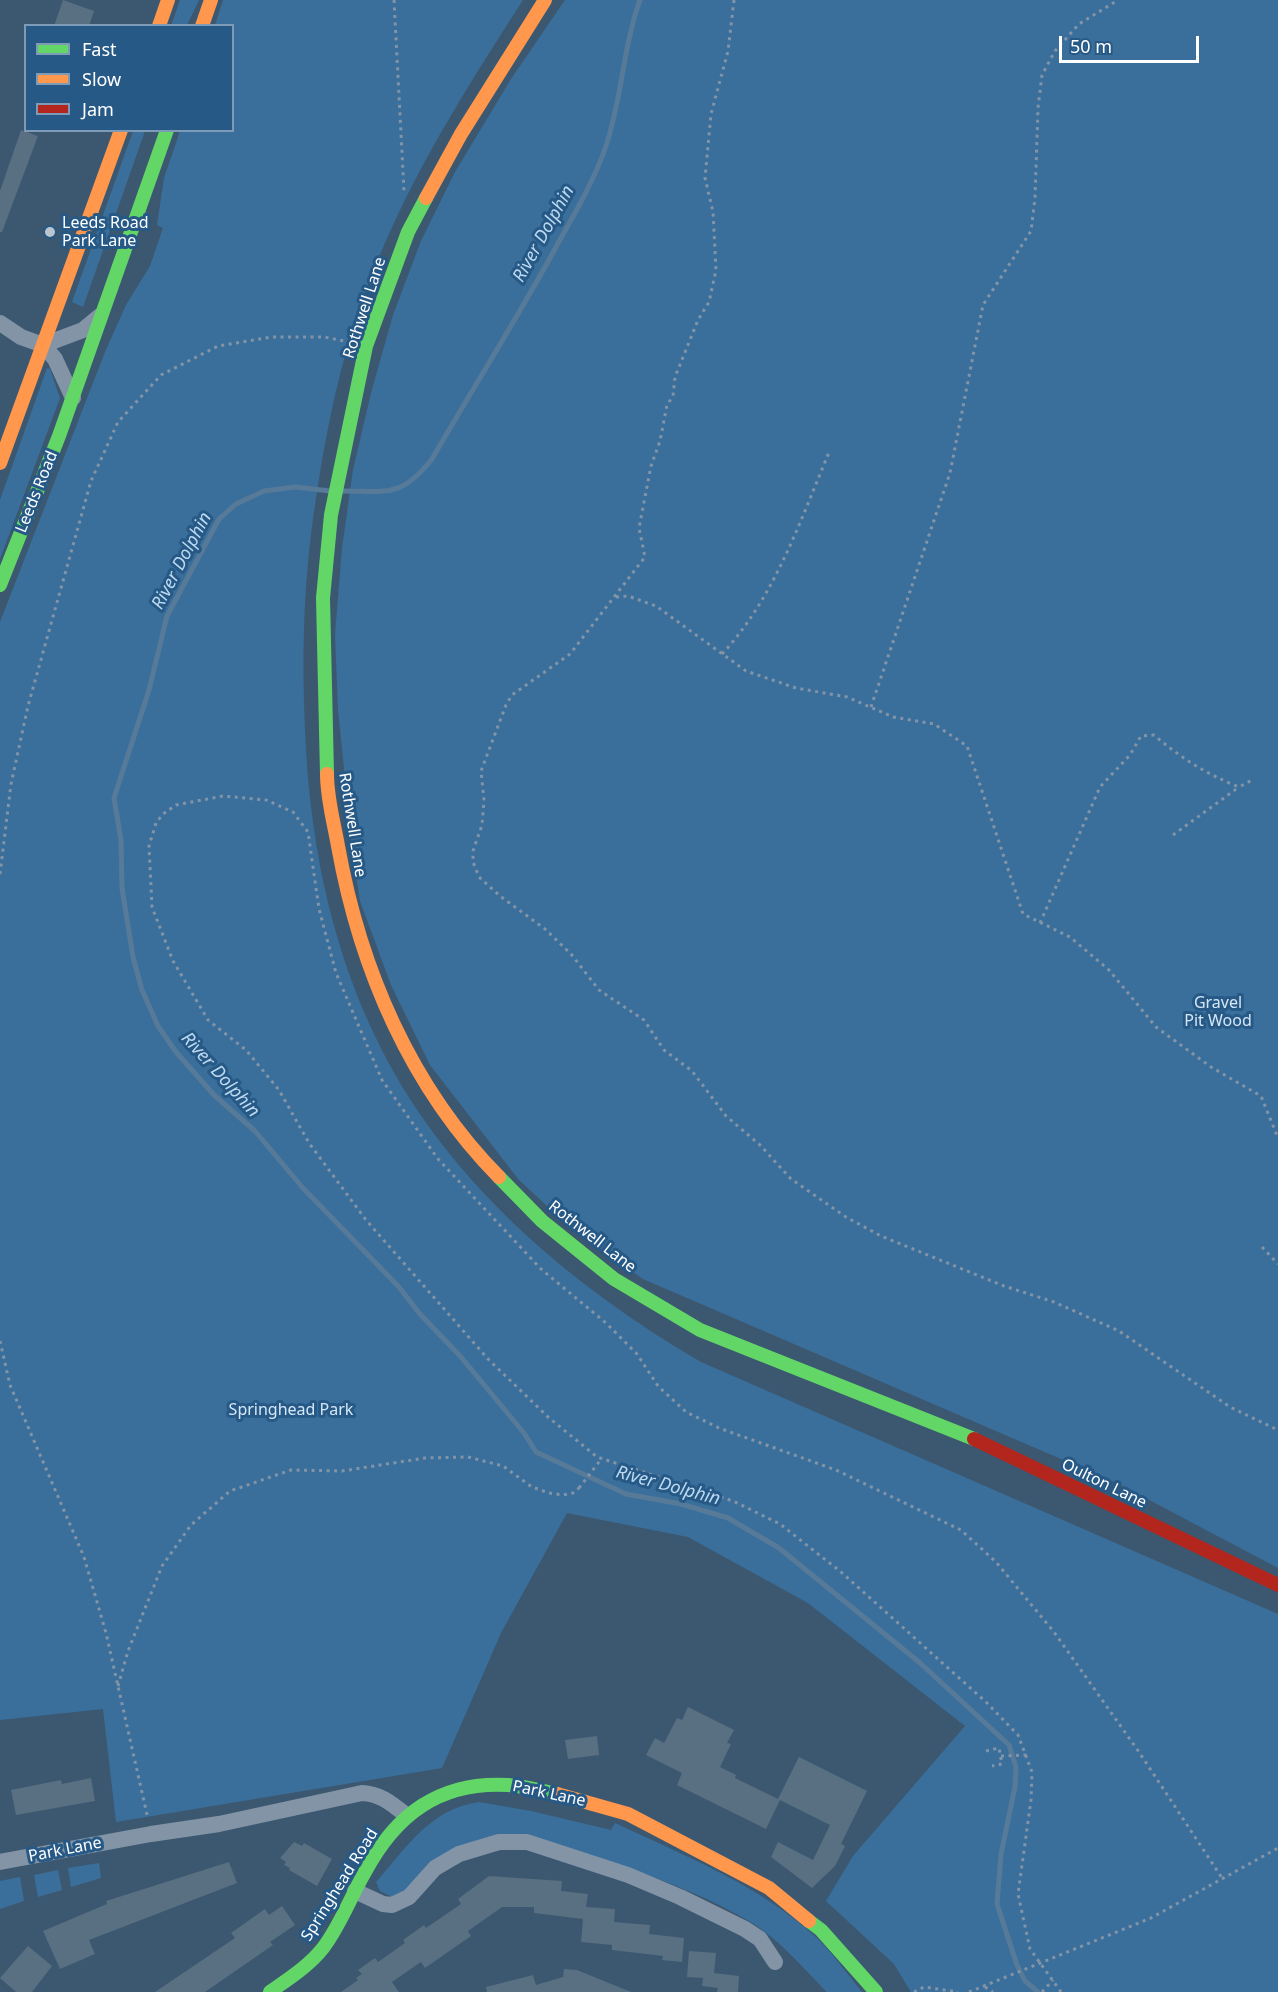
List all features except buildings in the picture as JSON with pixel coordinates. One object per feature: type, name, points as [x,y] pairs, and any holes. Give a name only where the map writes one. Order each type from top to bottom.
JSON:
[{"type":"main road","points":[[160,24],[168,0]]},
{"type":"main road","points":[[203,24],[211,0]]},
{"type":"main road","name":"Rothwell Lane","points":[[545,0],[461,134],[408,232],[366,346],[331,515],[323,598],[327,786],[347,897],[380,998],[424,1084],[478,1156],[542,1221],[614,1279],[700,1330],[915,1415]]},
{"type":"main road","points":[[0,464],[120,132]]},
{"type":"main road","name":"Leeds Road","points":[[0,585],[73,398],[165,132]]},
{"type":"main road","name":"Oulton Lane","points":[[915,1415],[979,1441],[1278,1585]]},
{"type":"main road","name":"Park Lane","points":[[406,1815],[441,1794],[469,1786],[509,1785],[566,1796],[628,1814],[769,1888],[821,1930],[876,1992]]},
{"type":"main road","name":"Springhead Road","points":[[270,1992],[296,1974],[323,1948],[369,1864],[406,1815]]},
{"type":"street","points":[[43,345],[83,330],[103,314]]},
{"type":"street","points":[[1,326],[43,345],[56,359],[73,398]]},
{"type":"street","name":"Park Lane","points":[[0,1862],[219,1824],[362,1793],[374,1794],[386,1799],[406,1815]]},
{"type":"street","points":[[355,1891],[383,1904],[392,1905],[409,1896],[435,1868],[459,1854],[499,1842],[527,1842],[628,1875],[680,1897],[746,1929],[760,1940],[775,1962]]},
{"type":"path","points":[[394,0],[398,25],[400,156],[405,200]]},
{"type":"path","points":[[734,0],[728,51],[711,114],[705,178],[713,212],[716,270],[709,302],[698,320],[675,377],[660,441],[651,466],[639,528],[645,557],[570,654],[512,695],[506,705],[481,771],[483,817],[473,851],[473,862],[479,877],[500,896],[545,928],[571,954],[599,990],[644,1020],[664,1050],[692,1071],[726,1116],[760,1145],[791,1179],[846,1217],[881,1236],[1004,1286],[1054,1302],[1119,1331],[1230,1407],[1278,1430]]},
{"type":"path","points":[[871,707],[950,473],[983,305],[1031,231],[1042,75],[1054,51],[1079,24],[1119,0]]},
{"type":"path","points":[[0,874],[11,784],[28,706],[91,481],[118,422],[161,375],[218,346],[271,337],[324,337],[366,346]]},
{"type":"path","points":[[722,654],[737,638],[774,580],[830,450]]},
{"type":"path","points":[[616,597],[628,596],[656,606],[746,670],[796,688],[847,698],[893,717],[934,724],[967,746],[1023,914],[1070,937],[1109,970],[1156,1028],[1211,1067],[1261,1096],[1278,1138]]},
{"type":"path","points":[[1040,923],[1100,787],[1130,755],[1141,736],[1154,735],[1179,756],[1209,775],[1239,787]]},
{"type":"path","points":[[1173,835],[1252,780]]},
{"type":"path","points":[[118,1686],[131,1642],[162,1566],[191,1525],[230,1491],[291,1470],[342,1471],[425,1458],[468,1457],[503,1466],[532,1487],[563,1495],[573,1493],[579,1488],[602,1458],[597,1457],[548,1418],[488,1359],[366,1220],[309,1143],[279,1090],[246,1050],[208,1020],[173,961],[152,907],[149,846],[156,823],[176,805],[223,796],[266,800],[293,812],[308,832],[319,909],[341,983],[382,1080],[438,1159],[541,1269],[606,1323],[637,1354],[658,1386],[686,1412],[719,1428],[836,1470],[961,1530],[996,1562],[1054,1632],[1139,1752],[1222,1878]]},
{"type":"path","points":[[1262,1247],[1278,1264]]},
{"type":"path","points":[[0,1341],[10,1385],[84,1557],[118,1686],[151,1834]]},
{"type":"path","points":[[597,1457],[733,1501],[780,1524],[841,1572],[986,1702],[1018,1735],[1032,1772],[1031,1800],[1018,1894],[1030,1949],[1054,1979],[1061,1992]]},
{"type":"path","points":[[986,1751],[999,1748],[1002,1764],[992,1766]]},
{"type":"path","points":[[1001,1756],[1026,1755]]},
{"type":"path","points":[[969,1992],[1006,1979],[1151,1918],[1278,1848]]},
{"type":"path","points":[[1042,1992],[1054,1979]]},
{"type":"path","points":[[985,1987],[993,1992]]},
{"type":"path","points":[[914,1992],[924,1988],[958,1992]]},
{"type":"green space","points":[[180,0],[199,0],[187,24],[172,24]]},
{"type":"green space","name":"Springhead Park","points":[[223,0],[523,0],[424,163],[375,267],[352,332],[334,398],[311,534],[303,656],[307,769],[317,847],[333,923],[358,998],[402,1086],[435,1135],[472,1180],[513,1222],[557,1262],[603,1298],[701,1362],[1278,1614],[1278,1992],[911,1992],[894,1964],[826,1901],[853,1856],[965,1726],[808,1603],[688,1537],[567,1513],[501,1633],[442,1768],[116,1822],[103,1709],[0,1720],[0,622],[105,352],[126,305],[150,266],[163,228],[157,225],[164,178],[180,132],[234,132],[234,24],[215,24]]},
{"type":"green space","name":"Gravel Pit Wood","points":[[565,0],[1278,0],[1278,1568],[1119,1484],[643,1279],[572,1229],[519,1180],[430,1065],[391,985],[360,901],[352,848],[338,709],[335,635],[342,548],[353,470],[371,393],[393,315],[421,241],[455,172],[511,79]]},
{"type":"green space","points":[[133,132],[145,132],[83,307],[72,302]]},
{"type":"green space","points":[[47,368],[50,369],[60,398],[0,559],[0,500]]},
{"type":"green space","points":[[479,1802],[531,1811],[611,1830],[615,1823],[695,1860],[747,1887],[795,1920],[824,1945],[862,1992],[827,1992],[790,1954],[760,1928],[693,1893],[634,1871],[512,1835],[392,1897],[380,1891],[376,1882],[409,1843],[433,1821],[462,1806]]},
{"type":"green space","points":[[99,1863],[101,1878],[71,1887],[68,1868]]},
{"type":"green space","points":[[58,1870],[62,1890],[38,1897],[34,1875]]},
{"type":"green space","points":[[20,1877],[24,1901],[0,1909],[0,1881]]},
{"type":"waterway","name":"River Dolphin","points":[[342,491],[393,490],[411,480],[432,459],[541,274],[596,172],[616,110],[630,36],[640,0]]},
{"type":"waterway","name":"River Dolphin","points":[[330,491],[295,487],[264,491],[236,504],[219,519],[167,616],[149,690],[114,798],[121,840],[122,888],[133,957],[142,990],[158,1026],[176,1052],[214,1095],[255,1131],[302,1187],[399,1287],[419,1313],[461,1357],[524,1433],[536,1452],[626,1494],[681,1504],[728,1518],[779,1548],[919,1662],[1009,1745],[1016,1767],[1015,1787],[1001,1854],[997,1904],[1017,1965],[1025,1981],[1038,1992]]},
{"type":"traffic: fast","points":[[0,585],[59,436],[166,132]]},
{"type":"traffic: fast","points":[[327,774],[323,598],[331,515],[366,346],[408,232],[426,198]]},
{"type":"traffic: fast","points":[[499,1177],[542,1221],[614,1279],[700,1330],[974,1439]]},
{"type":"traffic: fast","points":[[270,1992],[305,1966],[323,1948],[377,1851],[391,1833],[423,1805],[441,1795],[484,1785],[526,1787],[557,1794]]},
{"type":"traffic: fast","points":[[809,1921],[821,1930],[876,1992]]},
{"type":"traffic: slow","points":[[160,24],[168,0]]},
{"type":"traffic: slow","points":[[203,24],[211,0]]},
{"type":"traffic: slow","points":[[426,198],[461,134],[545,0]]},
{"type":"traffic: slow","points":[[0,463],[120,132]]},
{"type":"traffic: slow","points":[[327,774],[331,811],[348,892],[375,981],[415,1066],[440,1105],[499,1177]]},
{"type":"traffic: slow","points":[[557,1794],[628,1814],[769,1888],[809,1921]]},
{"type":"traffic: jam","points":[[974,1439],[1278,1585]]},
{"type":"place","name":"Leeds Road Park Lane","points":[[50,232]]}]
